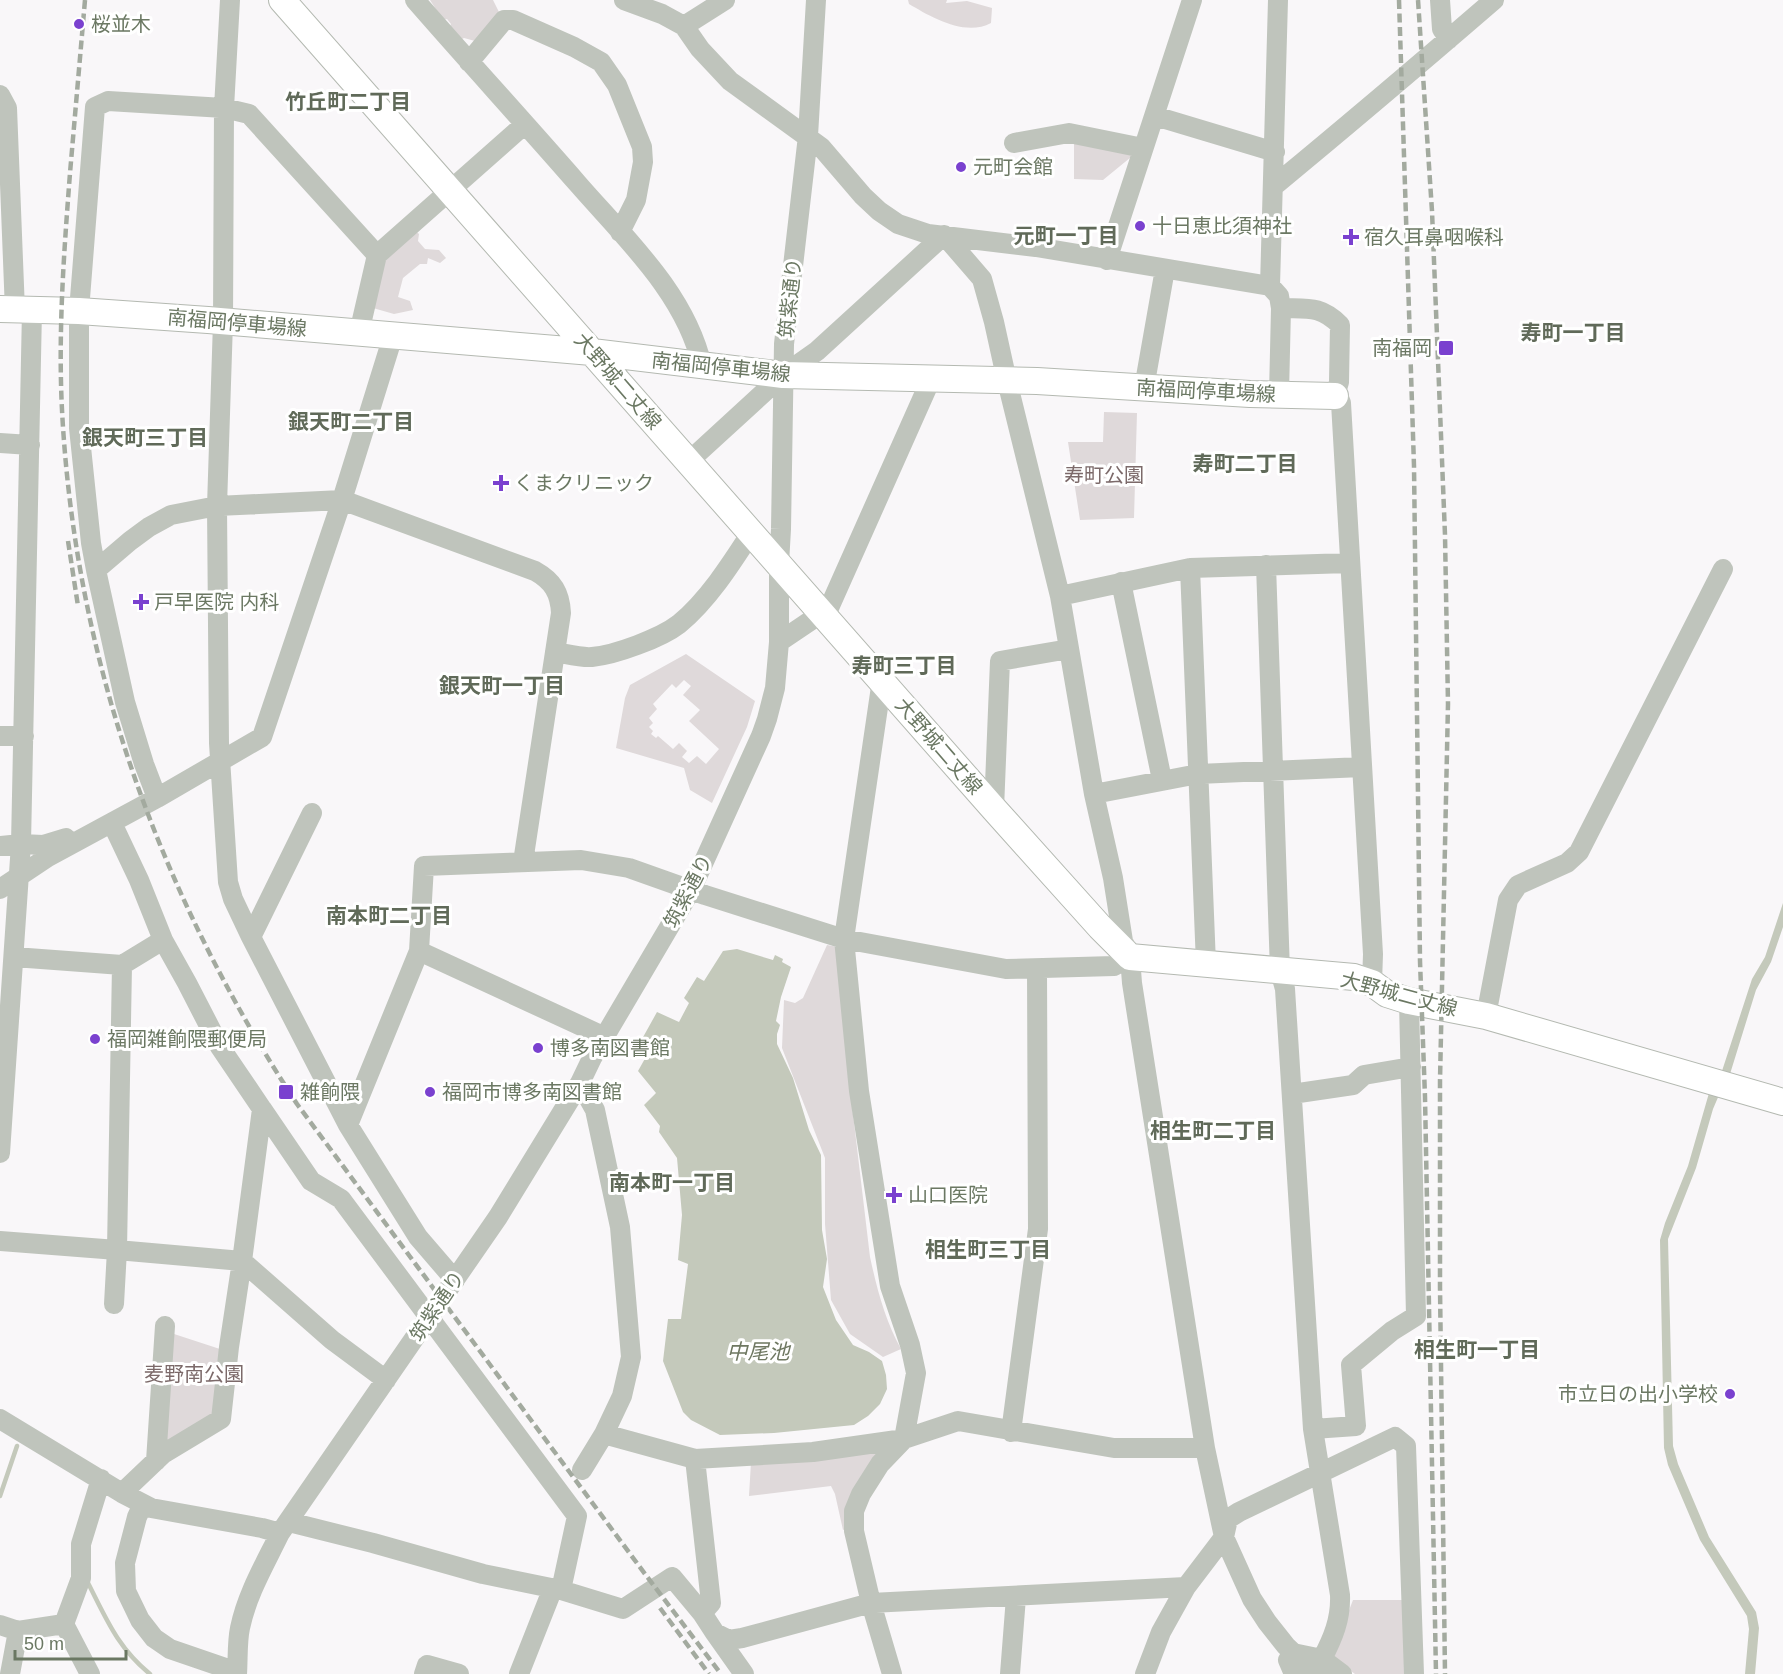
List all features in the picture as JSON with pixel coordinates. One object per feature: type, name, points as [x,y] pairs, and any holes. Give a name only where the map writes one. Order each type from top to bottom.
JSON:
[{"type":"main road","name":"大野城二丈線","points":[[282,0],[994,810],[1130,957],[1354,977],[1372,983],[1387,994],[1409,1001],[1486,1016],[1783,1102]]},
{"type":"main road","name":"南福岡停車場線","points":[[16,310],[79,311],[592,352],[783,375],[1006,381],[1335,396]]},
{"type":"street","points":[[230,0],[224,108],[223,322],[217,506],[219,743],[222,760],[228,882],[233,899],[251,937],[348,1125],[418,1237],[455,1280]]},
{"type":"street","points":[[415,0],[620,232],[671,294],[697,345],[702,366]]},
{"type":"street","points":[[624,0],[662,14],[684,26],[700,49],[730,81],[821,147],[879,212],[898,224],[928,234],[1036,247],[1270,286],[1279,296],[1281,308],[1279,394]]},
{"type":"street","points":[[684,26],[724,0]]},
{"type":"street","name":"筑紫通り","points":[[237,1673],[240,1630],[245,1607],[284,1528],[498,1217],[580,1083],[592,1058],[691,890],[768,719],[775,688],[779,642],[778,564],[781,529],[784,344],[808,136],[816,0]]},
{"type":"street","points":[[1107,260],[1192,0]]},
{"type":"street","points":[[1270,286],[1278,0]]},
{"type":"street","points":[[1440,0],[1442,29],[1449,39]]},
{"type":"street","points":[[1274,186],[1494,0]]},
{"type":"street","points":[[469,62],[504,20],[513,20],[574,47],[601,62],[617,85],[642,147],[643,162],[636,200],[620,232]]},
{"type":"street","points":[[0,95],[7,108],[16,310],[30,445],[21,844],[9,969],[0,1153]]},
{"type":"street","points":[[157,798],[125,702],[96,570],[79,428],[79,311],[95,107],[108,101],[224,108],[249,114],[377,255]]},
{"type":"street","points":[[1155,116],[1275,152]]},
{"type":"street","points":[[359,333],[377,255],[525,124]]},
{"type":"street","points":[[1014,143],[1069,133],[1143,148]]},
{"type":"street","points":[[688,462],[783,375],[818,351],[944,235]]},
{"type":"street","points":[[944,235],[982,279],[1060,596],[1094,794],[1113,878],[1123,941],[1130,957],[1132,983],[1205,1448],[1224,1537],[1252,1599],[1266,1622],[1293,1653],[1342,1674]]},
{"type":"street","points":[[1144,388],[1165,269]]},
{"type":"street","points":[[1281,308],[1328,313],[1340,325],[1339,382],[1335,396],[1341,403],[1373,954],[1372,983]]},
{"type":"street","points":[[0,889],[48,857],[157,798],[262,737],[342,500],[393,336]]},
{"type":"street","points":[[779,642],[824,615],[931,379]]},
{"type":"street","points":[[0,443],[30,445]]},
{"type":"street","points":[[96,570],[136,536],[171,515],[217,506],[342,500],[525,567],[548,578],[560,599],[561,613],[523,862]]},
{"type":"street","points":[[555,652],[591,657],[617,652],[642,643],[676,626],[692,612],[751,533]]},
{"type":"street","points":[[1060,596],[1190,568],[1349,563]]},
{"type":"street","points":[[1266,565],[1281,971],[1285,989],[1313,1429],[1341,1611],[1334,1636],[1319,1666]]},
{"type":"street","points":[[1190,568],[1206,964]]},
{"type":"street","points":[[1486,1016],[1508,900],[1518,885],[1567,863],[1579,852],[1723,569]]},
{"type":"street","points":[[1121,582],[1162,780]]},
{"type":"street","points":[[994,810],[1000,661],[1069,649]]},
{"type":"street","points":[[882,680],[844,939],[860,1091],[890,1286],[910,1345],[916,1373],[904,1439],[880,1464],[861,1494],[854,1511],[854,1531],[892,1674]]},
{"type":"street","points":[[0,736],[24,736]]},
{"type":"street","points":[[1094,794],[1198,774],[1362,767]]},
{"type":"street","points":[[251,937],[312,813]]},
{"type":"street","points":[[0,846],[42,845],[111,823]]},
{"type":"street","points":[[111,823],[139,880],[162,940],[220,1047],[310,1180],[341,1200],[577,1516],[557,1589],[519,1674]]},
{"type":"street","points":[[348,1125],[419,951],[424,866],[581,860],[629,868],[844,939],[989,966],[1037,969],[1114,966],[1130,957]]},
{"type":"street","points":[[9,969],[122,965],[162,940]]},
{"type":"street","points":[[419,951],[605,1037]]},
{"type":"street","points":[[114,1304],[122,965]]},
{"type":"street","points":[[1011,1432],[1038,1229],[1037,969]]},
{"type":"street","points":[[1313,1429],[1356,1426],[1351,1365],[1392,1331],[1416,1316],[1409,1001]]},
{"type":"street","points":[[1292,1094],[1353,1085],[1364,1075],[1411,1067]]},
{"type":"street","points":[[580,1083],[595,1110],[621,1227],[631,1357],[622,1396],[604,1434],[582,1470]]},
{"type":"street","points":[[122,1493],[163,1454],[221,1419],[262,1108]]},
{"type":"street","points":[[0,1241],[242,1261],[332,1340],[386,1380]]},
{"type":"street","points":[[156,1461],[165,1326]]},
{"type":"street","points":[[0,1419],[122,1493],[151,1508],[384,1546],[483,1574],[557,1589],[623,1609],[672,1577],[702,1613],[744,1674]]},
{"type":"street","points":[[604,1434],[695,1459],[813,1452],[904,1439],[958,1421],[1011,1432],[1114,1448],[1205,1448]]},
{"type":"street","points":[[1145,1674],[1161,1632],[1186,1587],[1224,1537],[1228,1519],[1395,1437],[1406,1446],[1414,1674]]},
{"type":"street","points":[[695,1459],[711,1603],[702,1613]]},
{"type":"street","points":[[90,1674],[64,1624],[81,1578],[81,1544],[100,1479]]},
{"type":"street","points":[[143,1504],[137,1517],[125,1563],[126,1592],[140,1620],[154,1638],[170,1648],[237,1673]]},
{"type":"street","points":[[715,1633],[729,1640],[742,1638],[872,1604],[1186,1587]]},
{"type":"street","points":[[1010,1674],[1016,1598]]},
{"type":"street","points":[[9,1674],[9,1628],[64,1624]]},
{"type":"street","points":[[1293,1653],[1288,1660],[1294,1674]]},
{"type":"street","points":[[0,1661],[9,1674]]},
{"type":"street","points":[[424,1674],[427,1665],[459,1674]]},
{"type":"green space","points":[[430,0],[493,0],[499,12],[475,41],[464,38],[460,40],[450,26],[451,24],[447,19],[443,20]]},
{"type":"green space","points":[[908,0],[947,0],[946,3],[967,1],[992,8],[991,23],[970,28],[948,24],[909,4]]},
{"type":"green space","points":[[1074,139],[1136,153],[1103,180],[1074,179]]},
{"type":"green space","points":[[414,229],[419,234],[418,241],[425,249],[439,250],[446,258],[440,263],[428,258],[427,264],[420,264],[403,278],[398,297],[410,301],[413,310],[394,314],[373,308],[384,252]]},
{"type":"green space","name":"寿町公園","points":[[1104,412],[1137,413],[1134,518],[1080,520],[1068,442],[1103,442]]},
{"type":"green space","points":[[686,654],[755,701],[747,727],[712,803],[690,790],[684,768],[616,748],[625,698],[630,685]],"holes":[[[684,680],[691,686],[683,695],[700,710],[689,721],[719,749],[706,764],[697,756],[689,763],[682,757],[687,751],[679,743],[673,749],[658,736],[656,738],[651,734],[653,731],[649,727],[653,723],[649,718],[657,709],[653,704],[672,684],[676,688]]]},
{"type":"green space","points":[[827,945],[838,947],[850,1089],[870,1257],[882,1304],[901,1349],[883,1357],[850,1334],[831,1300],[825,1224],[825,1158],[782,1048],[784,1000],[795,1003],[803,998]]},
{"type":"green space","name":"麦野南公園","points":[[171,1333],[223,1350],[215,1415],[163,1446]]},
{"type":"green space","points":[[888,1445],[848,1528],[843,1530],[831,1486],[749,1496],[751,1462]]},
{"type":"green space","points":[[1353,1600],[1404,1600],[1406,1674],[1355,1674],[1331,1657]]},
{"type":"water","points":[[1783,903],[1783,927],[1771,962],[1756,990],[1730,1074],[1722,1071],[1752,979],[1765,957]]},
{"type":"water","name":"中尾池","points":[[737,949],[773,960],[775,955],[791,967],[776,1021],[780,1025],[777,1044],[793,1078],[809,1130],[821,1155],[822,1230],[827,1259],[823,1287],[836,1320],[853,1345],[882,1361],[886,1375],[887,1389],[880,1404],[854,1425],[774,1433],[720,1435],[691,1420],[683,1412],[663,1361],[668,1319],[681,1319],[688,1264],[678,1260],[682,1215],[677,1158],[659,1132],[660,1126],[644,1105],[656,1093],[638,1071],[647,1055],[637,1048],[657,1012],[679,1022],[689,1003],[684,998],[697,977],[704,981],[723,951]]},
{"type":"water","points":[[1709,1093],[1719,1095],[1696,1168],[1668,1239],[1673,1446],[1678,1464],[1709,1537],[1756,1612],[1759,1628],[1755,1674],[1745,1674],[1749,1629],[1747,1616],[1700,1540],[1668,1465],[1664,1448],[1660,1240],[1688,1166]]},
{"type":"waterway","points":[[0,1496],[17,1446]]},
{"type":"waterway","points":[[87,1581],[121,1642],[150,1674]]},
{"type":"railway","points":[[85,0],[64,262],[61,321],[62,410],[70,503],[85,595],[106,685],[133,773],[166,859],[204,943],[248,1024],[297,1104],[721,1674]]},
{"type":"railway","points":[[1399,0],[1414,466],[1420,961],[1425,1097],[1436,1674]]},
{"type":"railway","points":[[1418,0],[1432,211],[1445,535],[1448,704],[1440,1081],[1445,1674]]},
{"type":"railway","points":[[68,541],[78,606]]},
{"type":"railway","points":[[660,1608],[709,1674]]},
{"type":"place","name":"桜並木","points":[[79,24]]},
{"type":"place","name":"元町会館","points":[[961,167]]},
{"type":"place","name":"十日恵比須神社","points":[[1140,226]]},
{"type":"place","name":"宿久耳鼻咽喉科","points":[[1351,237]]},
{"type":"place","name":"南福岡","points":[[1446,348]]},
{"type":"place","name":"くまクリニック","points":[[501,483]]},
{"type":"place","name":"戸早医院 内科","points":[[141,602]]},
{"type":"place","name":"福岡雑餉隈郵便局","points":[[95,1039]]},
{"type":"place","name":"博多南図書館","points":[[538,1048]]},
{"type":"place","name":"雑餉隈","points":[[286,1092]]},
{"type":"place","name":"福岡市博多南図書館","points":[[430,1092]]},
{"type":"place","name":"山口医院","points":[[894,1195]]},
{"type":"place","name":"市立日の出小学校","points":[[1730,1394]]},
{"type":"district","name":"竹丘町二丁目","points":[[348,101]]},
{"type":"district","name":"元町一丁目","points":[[1066,235]]},
{"type":"district","name":"寿町一丁目","points":[[1573,332]]},
{"type":"district","name":"銀天町二丁目","points":[[351,421]]},
{"type":"district","name":"銀天町三丁目","points":[[145,437]]},
{"type":"district","name":"寿町二丁目","points":[[1245,463]]},
{"type":"district","name":"寿町三丁目","points":[[904,665]]},
{"type":"district","name":"銀天町一丁目","points":[[502,685]]},
{"type":"district","name":"南本町二丁目","points":[[389,915]]},
{"type":"district","name":"相生町二丁目","points":[[1213,1130]]},
{"type":"district","name":"南本町一丁目","points":[[672,1182]]},
{"type":"district","name":"相生町三丁目","points":[[988,1249]]},
{"type":"district","name":"相生町一丁目","points":[[1477,1349]]}]
